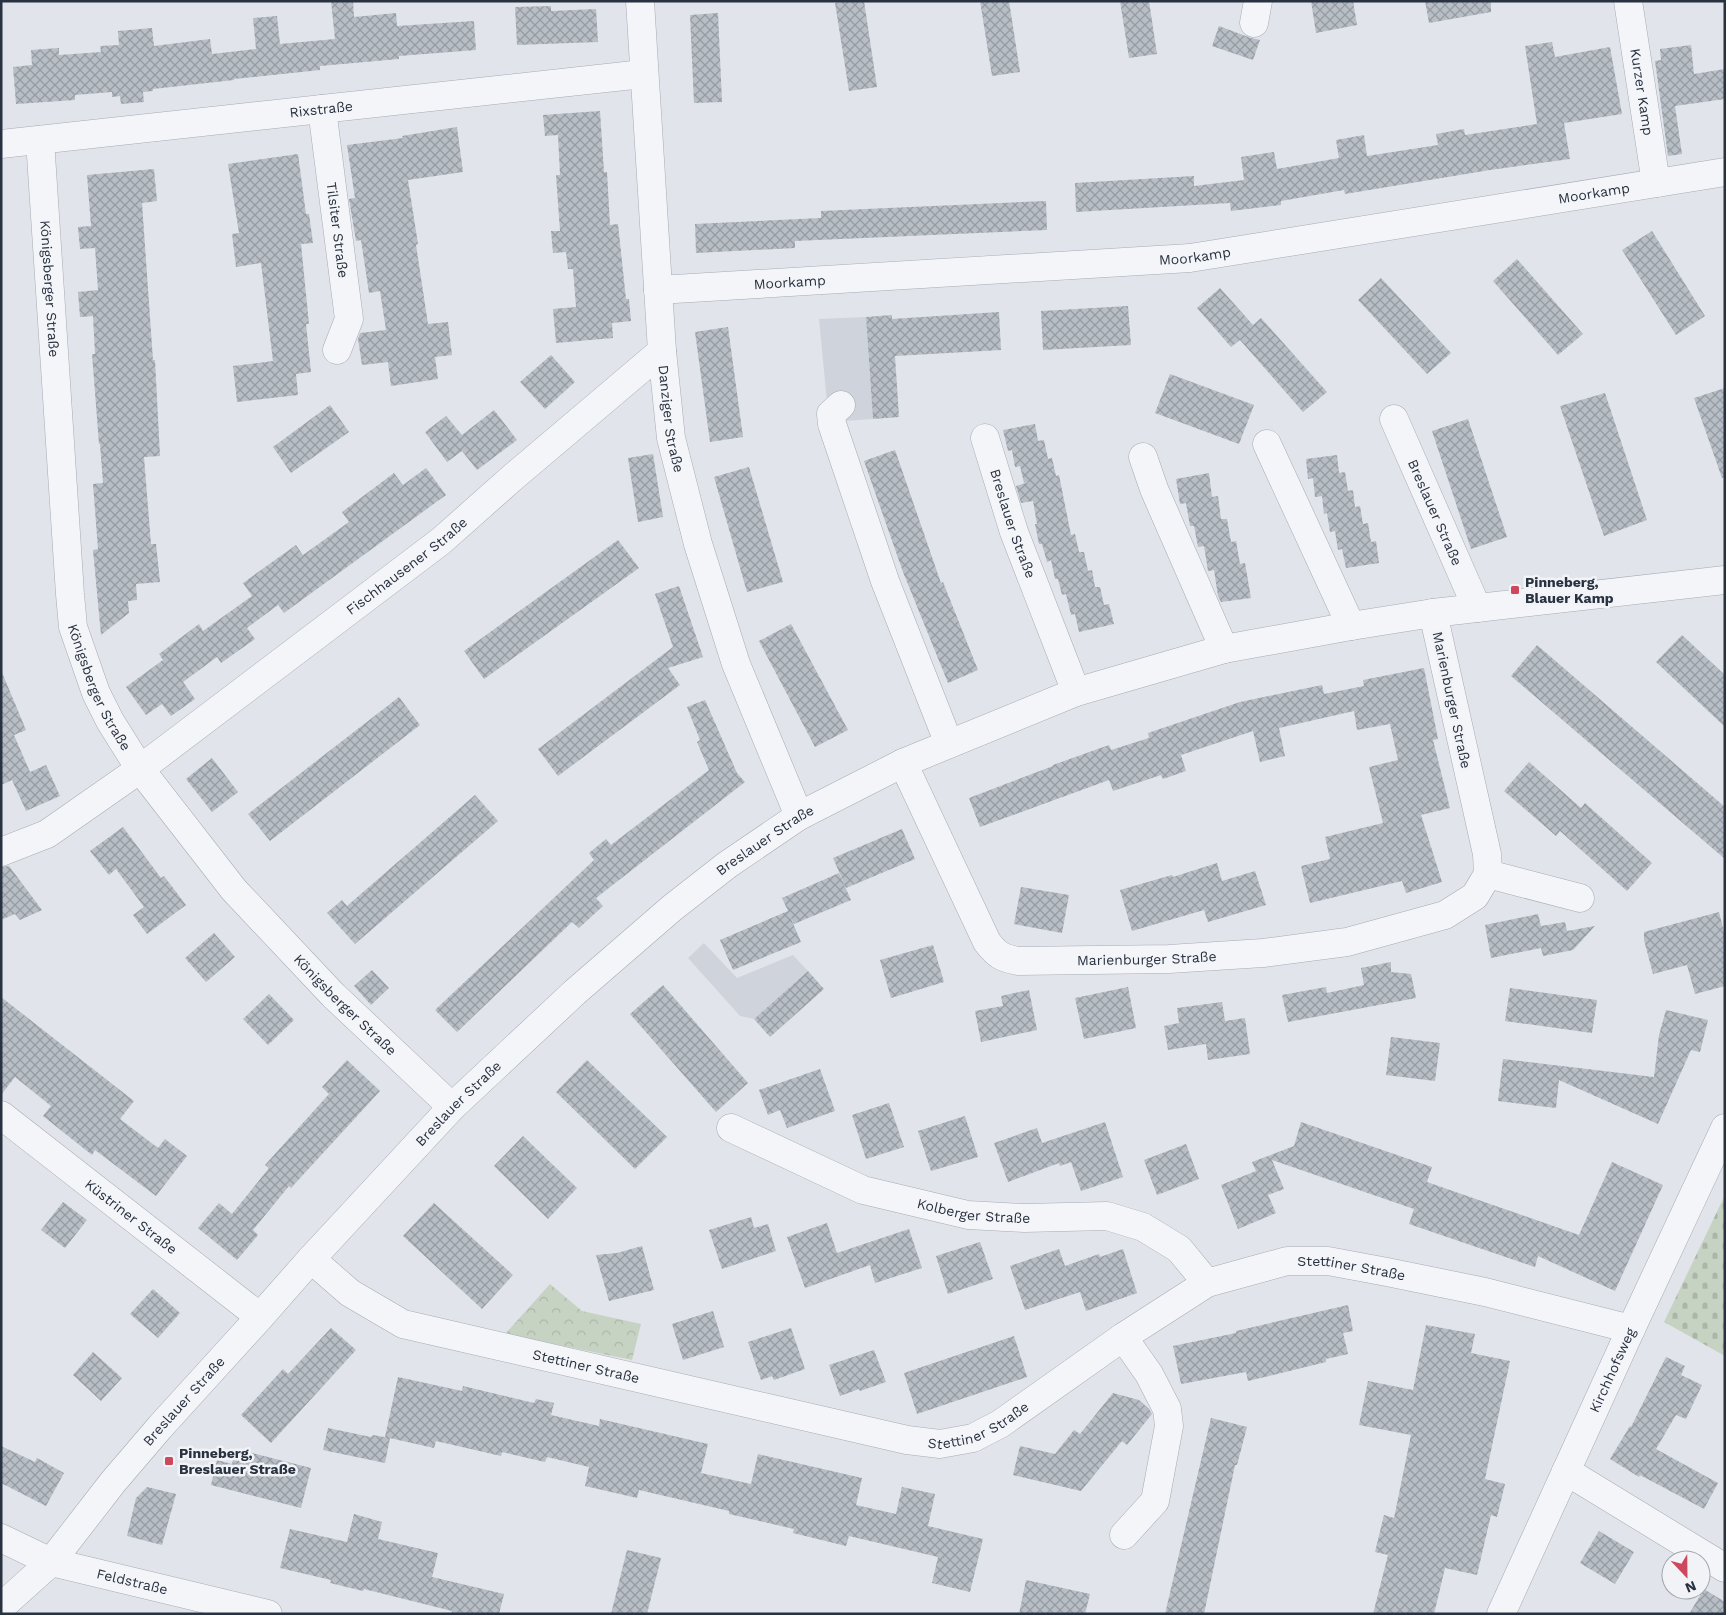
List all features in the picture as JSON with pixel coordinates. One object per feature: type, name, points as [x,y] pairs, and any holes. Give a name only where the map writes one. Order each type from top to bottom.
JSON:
[{"type":"street","name":"Danziger Straße","points":[[640,1],[643,74],[662,351],[671,438],[698,544],[736,664],[799,816]]},
{"type":"street","name":"Kurzer Kamp","points":[[1628,1],[1656,183]]},
{"type":"street","name":"Rixstraße","points":[[1,144],[643,74]]},
{"type":"street","name":"Tilsiter Straße","points":[[322,109],[349,319],[337,350]]},
{"type":"street","name":"Königsberger Straße","points":[[40,140],[73,627],[96,693],[110,721],[140,769],[234,890],[333,996],[452,1107]]},
{"type":"street","name":"Moorkamp","points":[[658,290],[1190,258],[1725,172]]},
{"type":"street","name":"Fischhausener Straße","points":[[1,852],[47,834],[140,769],[441,541],[662,351]]},
{"type":"street","points":[[842,405],[831,414],[832,424],[885,582],[949,744]]},
{"type":"street","name":"Breslauer Straße","points":[[1394,419],[1477,608]]},
{"type":"street","name":"Breslauer Straße","points":[[985,438],[1014,532],[1076,692]]},
{"type":"street","points":[[1267,444],[1352,626]]},
{"type":"street","points":[[1143,457],[1154,489],[1224,649]]},
{"type":"street","name":"Breslauer Straße","points":[[1,1607],[51,1562],[112,1482],[160,1427],[311,1258],[452,1107],[575,992],[672,908],[727,865],[799,816],[903,763],[1076,692],[1224,649],[1352,626],[1433,614],[1725,580]]},
{"type":"street","name":"Marienburger Straße","points":[[903,763],[987,942],[996,953],[1006,959],[1018,961],[1169,959],[1263,954],[1347,942],[1444,915],[1475,896],[1488,874],[1486,854],[1433,614]]},
{"type":"street","points":[[1488,874],[1580,898]]},
{"type":"street","name":"Küstriner Straße","points":[[1,1115],[260,1317]]},
{"type":"street","name":"Kolberger Straße","points":[[732,1128],[863,1190],[968,1215],[1024,1218],[1107,1216],[1143,1227],[1179,1249],[1207,1283]]},
{"type":"street","name":"Kirchhofsweg","points":[[1501,1614],[1631,1328],[1725,1128]]},
{"type":"street","name":"Stettiner Straße","points":[[311,1258],[350,1293],[403,1324],[907,1440],[940,1444],[973,1438],[1000,1424],[1123,1337],[1207,1283],[1287,1261],[1328,1261],[1485,1292],[1631,1328]]},
{"type":"street","points":[[1123,1337],[1149,1374],[1167,1409],[1169,1426],[1155,1501],[1124,1534]]},
{"type":"street","points":[[1566,1471],[1725,1568]]},
{"type":"street","name":"Feldstraße","points":[[1,1538],[51,1562],[268,1614]]},
{"type":"shaded area","points":[[866,317],[873,419],[829,422],[819,319]]},
{"type":"shaded area","points":[[704,943],[737,978],[793,955],[808,971],[754,1019],[740,1016],[688,958]]},
{"type":"green space","points":[[1725,1195],[1725,1356],[1664,1322]]},
{"type":"green space","points":[[550,1284],[582,1311],[641,1324],[632,1360],[505,1334]]},
{"type":"building","points":[[331,1],[353,1],[354,17],[396,13],[397,26],[474,21],[476,50],[399,56],[399,59],[320,66],[320,70],[153,89],[153,91],[143,92],[144,102],[121,104],[120,96],[112,97],[112,92],[75,95],[75,100],[16,104],[13,67],[32,65],[31,50],[59,48],[59,55],[101,52],[100,46],[119,45],[118,31],[152,28],[154,46],[210,39],[212,54],[256,49],[253,18],[277,16],[280,44],[335,39]]},
{"type":"building","points":[[864,1],[877,87],[849,91],[835,3]]},
{"type":"building","points":[[980,1],[1009,1],[1020,72],[992,76]]},
{"type":"building","points":[[1120,1],[1149,1],[1157,54],[1129,58]]},
{"type":"building","points":[[1311,1],[1353,1],[1357,25],[1316,33]]},
{"type":"building","points":[[1425,1],[1491,1],[1491,12],[1429,23]]},
{"type":"building","points":[[551,6],[551,11],[596,9],[598,42],[517,45],[515,7]]},
{"type":"building","points":[[718,13],[722,102],[694,103],[690,15]]},
{"type":"building","points":[[1219,26],[1260,40],[1253,60],[1212,46]]},
{"type":"building","points":[[1552,42],[1555,57],[1610,47],[1622,114],[1564,123],[1570,159],[1345,194],[1344,190],[1281,201],[1281,205],[1231,211],[1230,203],[1076,212],[1075,183],[1194,176],[1194,186],[1244,180],[1241,157],[1274,152],[1277,169],[1339,158],[1336,140],[1364,135],[1367,156],[1438,145],[1436,134],[1464,129],[1465,135],[1537,124],[1525,46]]},
{"type":"building","points":[[1691,45],[1694,74],[1725,69],[1725,99],[1675,106],[1682,154],[1668,156],[1655,61],[1661,60],[1660,49]]},
{"type":"building","points":[[600,111],[604,172],[607,172],[610,225],[618,224],[626,299],[629,299],[631,321],[612,323],[613,338],[556,343],[553,309],[576,307],[573,269],[568,269],[566,252],[553,253],[551,231],[560,231],[556,175],[560,175],[558,135],[545,136],[543,115]]},
{"type":"building","points":[[457,127],[463,172],[408,180],[428,324],[448,322],[452,355],[435,357],[438,379],[391,386],[388,362],[362,365],[358,339],[360,333],[386,330],[380,291],[369,293],[361,240],[356,241],[349,199],[355,198],[347,145],[403,138],[402,136]]},
{"type":"building","points":[[298,154],[306,214],[309,214],[313,243],[301,244],[309,324],[306,324],[311,372],[296,374],[298,395],[237,402],[233,366],[273,361],[261,263],[236,267],[232,234],[239,233],[228,164]]},
{"type":"building","points":[[154,169],[157,201],[142,203],[153,360],[155,360],[160,456],[144,457],[151,544],[156,544],[160,582],[136,584],[137,600],[128,601],[129,613],[101,635],[93,550],[98,549],[93,484],[103,483],[92,354],[95,354],[93,316],[80,317],[78,292],[98,290],[95,248],[80,249],[78,227],[91,226],[87,175]]},
{"type":"building","points":[[1046,201],[1047,230],[795,241],[795,248],[696,253],[695,224],[821,218],[821,211]]},
{"type":"building","points":[[1652,231],[1705,316],[1676,335],[1622,250]]},
{"type":"building","points":[[1517,259],[1583,334],[1558,355],[1493,281]]},
{"type":"building","points":[[1381,278],[1451,353],[1427,374],[1358,300]]},
{"type":"building","points":[[1220,288],[1253,325],[1261,318],[1327,392],[1303,412],[1240,340],[1231,347],[1197,308]]},
{"type":"building","points":[[1128,306],[1131,345],[1043,350],[1041,311]]},
{"type":"building","points":[[999,312],[1001,350],[895,356],[899,417],[873,419],[866,317],[892,315],[892,319]]},
{"type":"building","points":[[728,327],[743,437],[710,442],[695,332]]},
{"type":"building","points":[[551,355],[575,382],[545,409],[520,382]]},
{"type":"building","points":[[1170,374],[1254,405],[1239,444],[1155,413]]},
{"type":"building","points":[[1725,388],[1725,477],[1722,478],[1694,398]]},
{"type":"building","points":[[1605,393],[1647,520],[1604,536],[1560,406]]},
{"type":"building","points":[[330,405],[349,432],[291,473],[273,447]]},
{"type":"building","points":[[494,410],[517,440],[477,470],[462,451],[447,462],[425,432],[446,416],[462,435]]},
{"type":"building","points":[[1468,419],[1507,537],[1471,549],[1432,431]]},
{"type":"building","points":[[1035,424],[1038,441],[1044,440],[1048,459],[1052,458],[1056,476],[1059,475],[1071,535],[1075,534],[1079,552],[1084,552],[1088,571],[1092,570],[1095,587],[1100,587],[1104,605],[1109,604],[1114,624],[1079,632],[1075,614],[1071,615],[1066,594],[1062,595],[1058,579],[1055,579],[1051,560],[1047,562],[1042,544],[1039,544],[1033,501],[1021,503],[1016,486],[1029,482],[1024,483],[1020,466],[1015,467],[1012,450],[1008,451],[1003,430]]},
{"type":"building","points":[[895,450],[941,583],[943,582],[978,670],[948,683],[903,572],[864,461]]},
{"type":"building","points":[[653,454],[663,517],[638,522],[628,458]]},
{"type":"building","points":[[1337,455],[1339,473],[1345,472],[1348,491],[1353,490],[1355,507],[1360,506],[1363,524],[1368,523],[1371,542],[1376,541],[1379,563],[1346,568],[1342,549],[1338,550],[1335,531],[1330,532],[1327,513],[1324,514],[1322,496],[1315,497],[1313,478],[1308,479],[1306,459]]},
{"type":"building","points":[[749,467],[783,582],[747,592],[714,477]]},
{"type":"building","points":[[426,468],[446,495],[284,613],[278,605],[247,628],[255,639],[221,663],[217,657],[183,682],[195,699],[171,716],[162,704],[146,715],[126,687],[163,660],[159,654],[199,624],[203,631],[252,596],[243,583],[296,545],[303,555],[349,522],[342,512],[394,473],[403,485]]},
{"type":"building","points":[[1209,473],[1212,497],[1218,496],[1221,519],[1227,519],[1231,542],[1236,541],[1240,564],[1245,563],[1251,598],[1221,602],[1218,596],[1214,570],[1208,571],[1204,546],[1198,547],[1194,526],[1190,526],[1186,503],[1180,504],[1176,479]]},
{"type":"building","points":[[618,540],[639,568],[484,679],[464,651]]},
{"type":"building","points":[[679,586],[703,657],[668,668],[680,685],[558,776],[538,749],[673,647],[655,594]]},
{"type":"building","points":[[791,624],[848,730],[815,747],[759,641]]},
{"type":"building","points":[[1682,635],[1725,675],[1725,727],[1656,662]]},
{"type":"building","points":[[1537,645],[1725,807],[1725,859],[1511,676]]},
{"type":"building","points":[[1424,668],[1438,739],[1433,740],[1450,808],[1421,815],[1442,882],[1406,893],[1402,881],[1310,903],[1301,866],[1330,859],[1325,837],[1383,823],[1369,767],[1398,760],[1390,724],[1357,730],[1354,711],[1279,728],[1285,756],[1260,762],[1253,731],[1181,755],[1186,771],[1163,779],[1161,775],[1113,791],[1109,780],[980,827],[969,798],[1109,745],[1111,750],[1149,738],[1148,733],[1240,702],[1322,685],[1324,694],[1364,686],[1363,680]]},
{"type":"building","points":[[1,670],[26,730],[14,735],[30,772],[46,765],[60,796],[26,811],[12,780],[1,785]]},
{"type":"building","points":[[399,697],[420,725],[270,841],[248,814]]},
{"type":"building","points":[[705,700],[737,773],[745,782],[596,898],[603,906],[579,928],[572,922],[457,1032],[435,1010],[594,860],[589,853],[606,839],[611,845],[709,770],[697,742],[700,740],[687,707]]},
{"type":"building","points":[[212,758],[238,792],[212,812],[186,779]]},
{"type":"building","points":[[1529,762],[1581,808],[1585,803],[1652,863],[1627,891],[1560,831],[1556,836],[1504,791]]},
{"type":"building","points":[[475,795],[498,821],[355,944],[327,913],[342,900],[347,906]]},
{"type":"building","points":[[123,827],[161,878],[164,876],[186,905],[147,934],[133,915],[144,907],[116,869],[109,875],[90,851]]},
{"type":"building","points":[[902,829],[915,859],[846,888],[833,858]]},
{"type":"building","points":[[1217,863],[1222,881],[1255,871],[1266,905],[1208,922],[1204,910],[1132,931],[1120,890],[1172,875],[1173,877]]},
{"type":"building","points":[[9,866],[42,910],[20,920],[15,914],[1,920],[1,867]]},
{"type":"building","points":[[839,873],[851,900],[794,924],[789,914],[801,942],[733,970],[720,940],[788,911],[782,898]]},
{"type":"building","points":[[1021,887],[1069,895],[1062,933],[1014,924]]},
{"type":"building","points":[[1719,912],[1725,936],[1725,986],[1695,994],[1687,965],[1653,974],[1644,940],[1644,932]]},
{"type":"building","points":[[1538,914],[1541,926],[1565,922],[1567,931],[1595,926],[1573,950],[1543,956],[1541,948],[1491,958],[1485,925]]},
{"type":"building","points":[[214,933],[235,957],[206,982],[185,958]]},
{"type":"building","points":[[933,945],[944,982],[891,998],[880,960]]},
{"type":"building","points":[[1391,962],[1391,972],[1411,974],[1416,998],[1288,1022],[1282,995],[1326,987],[1327,993],[1364,985],[1361,968]]},
{"type":"building","points":[[372,970],[389,988],[371,1005],[354,986]]},
{"type":"building","points":[[808,971],[824,989],[770,1037],[754,1019]]},
{"type":"building","points":[[663,985],[748,1083],[716,1112],[630,1014]]},
{"type":"building","points":[[1128,987],[1136,1028],[1084,1039],[1075,998]]},
{"type":"building","points":[[1510,988],[1597,1000],[1592,1033],[1505,1021]]},
{"type":"building","points":[[1029,990],[1037,1030],[981,1042],[975,1011],[1003,1006],[1001,996]]},
{"type":"building","points":[[269,994],[294,1020],[268,1045],[243,1019]]},
{"type":"building","points":[[1,997],[134,1101],[120,1119],[158,1148],[165,1139],[187,1156],[156,1196],[95,1150],[92,1155],[43,1116],[51,1106],[15,1077],[1,1095]]},
{"type":"building","points":[[1222,1002],[1225,1021],[1245,1018],[1250,1054],[1208,1060],[1206,1044],[1168,1050],[1164,1026],[1179,1023],[1177,1008]]},
{"type":"building","points":[[1666,1010],[1708,1020],[1700,1052],[1691,1050],[1658,1124],[1559,1080],[1556,1108],[1498,1101],[1503,1059],[1654,1077],[1659,1035]]},
{"type":"building","points":[[1391,1037],[1440,1043],[1435,1081],[1386,1075]]},
{"type":"building","points":[[347,1060],[380,1091],[291,1188],[289,1186],[253,1230],[258,1235],[237,1260],[198,1228],[219,1203],[232,1214],[269,1168],[265,1165],[329,1094],[322,1087]]},
{"type":"building","points":[[587,1060],[667,1137],[635,1169],[556,1092]]},
{"type":"building","points":[[820,1069],[835,1111],[787,1128],[780,1110],[768,1115],[759,1090]]},
{"type":"building","points":[[889,1103],[904,1147],[866,1159],[852,1115]]},
{"type":"building","points":[[965,1116],[978,1157],[931,1171],[918,1131]]},
{"type":"building","points":[[1105,1122],[1123,1177],[1081,1191],[1071,1162],[1060,1166],[1059,1163],[1008,1182],[994,1143],[1037,1128],[1042,1143]]},
{"type":"building","points":[[1301,1122],[1432,1167],[1427,1182],[1579,1235],[1612,1162],[1663,1185],[1615,1291],[1538,1256],[1535,1267],[1409,1224],[1414,1209],[1272,1160],[1284,1189],[1268,1195],[1276,1213],[1238,1229],[1221,1185],[1256,1171],[1252,1162],[1294,1146]]},
{"type":"building","points":[[523,1136],[577,1188],[548,1219],[494,1166]]},
{"type":"building","points":[[1186,1144],[1199,1179],[1157,1195],[1144,1160]]},
{"type":"building","points":[[63,1202],[87,1220],[65,1248],[41,1230]]},
{"type":"building","points":[[434,1203],[513,1275],[482,1309],[403,1236]]},
{"type":"building","points":[[751,1217],[754,1228],[768,1224],[776,1251],[722,1269],[709,1230]]},
{"type":"building","points":[[827,1223],[837,1253],[909,1229],[922,1268],[875,1283],[870,1265],[805,1288],[787,1237]]},
{"type":"building","points":[[980,1242],[993,1279],[948,1294],[936,1256]]},
{"type":"building","points":[[642,1246],[654,1290],[609,1301],[596,1255],[617,1253]]},
{"type":"building","points":[[1059,1249],[1065,1266],[1099,1254],[1100,1257],[1123,1249],[1137,1293],[1086,1311],[1080,1292],[1025,1310],[1010,1266]]},
{"type":"building","points":[[153,1289],[180,1313],[158,1338],[130,1314]]},
{"type":"building","points":[[1348,1305],[1353,1331],[1343,1333],[1348,1354],[1326,1359],[1326,1362],[1248,1381],[1246,1372],[1181,1384],[1173,1346],[1236,1333],[1236,1331]]},
{"type":"building","points":[[713,1311],[724,1347],[683,1360],[672,1324]]},
{"type":"building","points":[[1426,1325],[1475,1334],[1471,1353],[1510,1361],[1485,1479],[1505,1484],[1497,1517],[1491,1515],[1477,1575],[1445,1568],[1434,1614],[1373,1614],[1388,1555],[1375,1552],[1384,1515],[1394,1518],[1411,1435],[1359,1425],[1368,1381],[1413,1390]]},
{"type":"building","points":[[331,1328],[356,1350],[271,1443],[241,1415],[283,1369],[288,1374]]},
{"type":"building","points":[[791,1328],[805,1369],[774,1380],[772,1376],[761,1380],[748,1342]]},
{"type":"building","points":[[1014,1336],[1027,1377],[917,1414],[904,1373]]},
{"type":"building","points":[[874,1350],[886,1382],[840,1396],[829,1365]]},
{"type":"building","points":[[93,1352],[122,1378],[101,1401],[73,1375]]},
{"type":"building","points":[[1666,1357],[1685,1366],[1681,1375],[1702,1385],[1686,1419],[1676,1415],[1656,1449],[1718,1483],[1704,1509],[1640,1475],[1639,1477],[1610,1459],[1631,1427]]},
{"type":"building","points":[[398,1377],[462,1391],[463,1386],[534,1403],[536,1399],[554,1403],[551,1415],[599,1426],[600,1419],[708,1444],[701,1473],[751,1484],[758,1454],[862,1478],[856,1505],[896,1514],[902,1487],[935,1494],[928,1526],[983,1539],[970,1592],[932,1583],[938,1557],[849,1536],[846,1546],[793,1533],[794,1529],[729,1514],[729,1511],[639,1490],[637,1498],[585,1486],[589,1467],[547,1457],[545,1462],[502,1452],[501,1456],[436,1441],[434,1448],[385,1437]]},
{"type":"building","points":[[1113,1393],[1139,1400],[1152,1414],[1127,1445],[1122,1441],[1081,1491],[1013,1475],[1020,1446],[1055,1454],[1074,1430],[1080,1434]]},
{"type":"building","points":[[1211,1418],[1247,1427],[1237,1465],[1235,1465],[1204,1614],[1165,1614]]},
{"type":"building","points":[[328,1428],[371,1437],[373,1435],[390,1438],[385,1463],[323,1450]]},
{"type":"building","points":[[1,1446],[35,1462],[37,1458],[64,1473],[46,1506],[1,1483]]},
{"type":"building","points":[[236,1449],[311,1468],[301,1508],[211,1485],[217,1460],[232,1464]]},
{"type":"building","points":[[147,1487],[176,1494],[162,1545],[127,1536],[136,1498]]},
{"type":"building","points":[[354,1514],[382,1522],[378,1539],[438,1553],[432,1577],[504,1594],[499,1614],[451,1614],[452,1611],[364,1589],[363,1591],[330,1583],[331,1580],[280,1568],[290,1529],[347,1542]]},
{"type":"building","points":[[1599,1531],[1634,1552],[1615,1584],[1580,1563]]},
{"type":"building","points":[[627,1550],[661,1558],[647,1614],[611,1614]]},
{"type":"building","points":[[1026,1580],[1090,1594],[1085,1614],[1019,1614]]},
{"type":"building","points":[[1711,1593],[1725,1602],[1725,1614],[1689,1614],[1697,1600],[1711,1600]]},
{"type":"place","name":"Pinneberg, Blauer Kamp","points":[[1515,590]]},
{"type":"place","name":"Pinneberg, Breslauer Straße","points":[[169,1461]]}]
